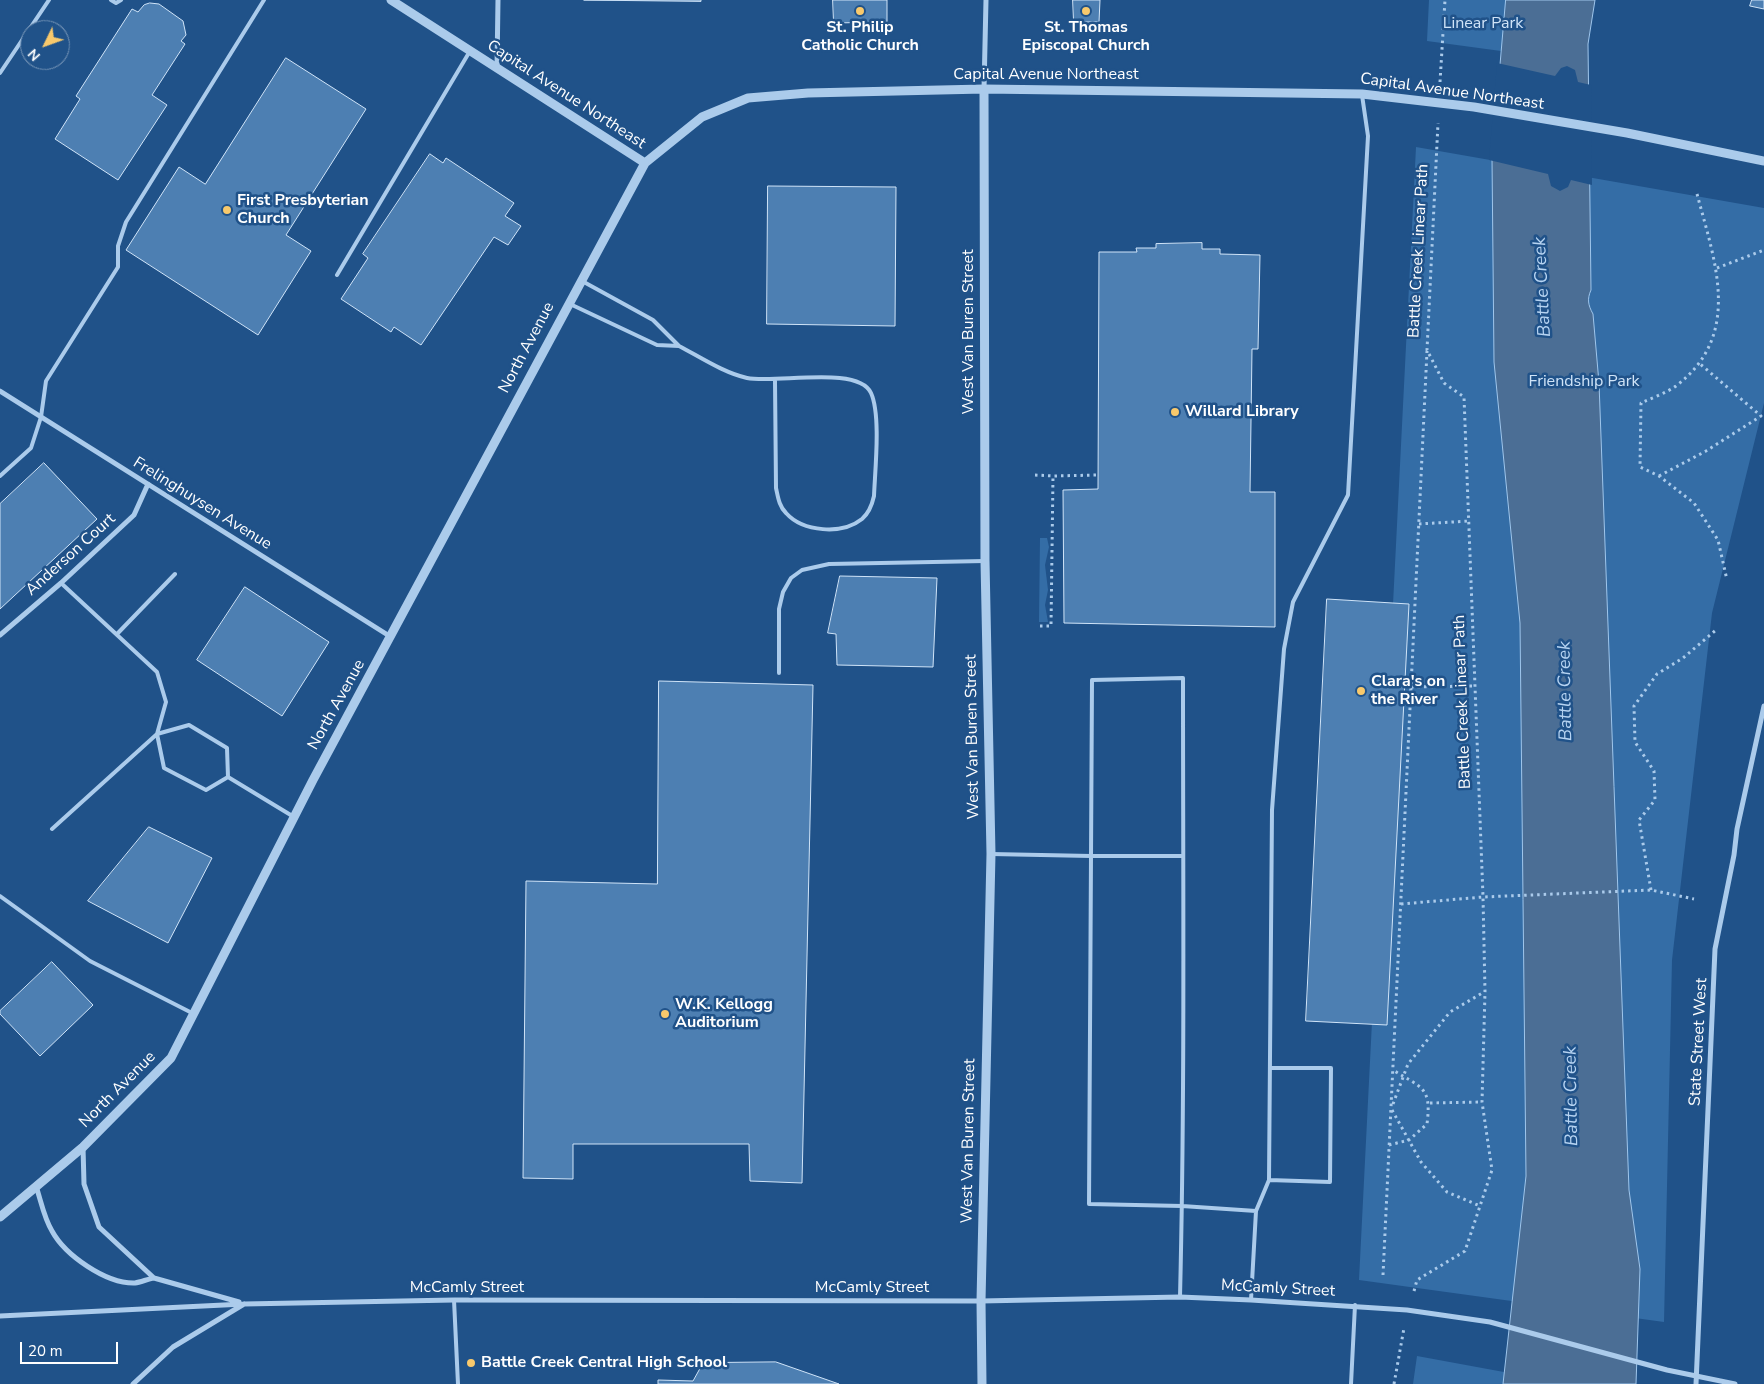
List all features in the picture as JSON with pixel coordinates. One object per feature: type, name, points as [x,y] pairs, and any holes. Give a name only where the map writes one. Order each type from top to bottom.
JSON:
[{"type":"street","name":"Capital Avenue Northeast","points":[[391,0],[644,163],[702,117],[748,98],[808,93],[984,90],[1271,91],[1362,94],[1474,107],[1627,133],[1764,160]]},
{"type":"street","points":[[497,68],[498,0]]},
{"type":"street","points":[[984,90],[986,0]]},
{"type":"street","name":"West Van Buren Street","points":[[982,1384],[981,1301],[990,854],[985,561],[984,90]]},
{"type":"street","name":"North Avenue","points":[[0,1217],[83,1147],[171,1058],[294,817],[644,163]]},
{"type":"street","name":"Frelinghuysen Avenue","points":[[0,390],[391,637]]},
{"type":"street","name":"Anderson Court","points":[[0,635],[61,583],[134,515],[148,484]]},
{"type":"street","name":"State Street West","points":[[1696,1384],[1715,949],[1737,829],[1764,706]]},
{"type":"street","points":[[83,1147],[84,1184],[100,1227],[154,1278],[244,1304]]},
{"type":"street","points":[[36,1186],[52,1230],[66,1249],[94,1271],[135,1283],[154,1278]]},
{"type":"street","name":"McCamly Street","points":[[0,1316],[244,1304],[454,1300],[981,1301],[1180,1297],[1407,1310],[1490,1322],[1696,1377],[1736,1384]]},
{"type":"street","points":[[133,1384],[173,1347],[244,1304]]},
{"type":"lane","points":[[0,73],[49,0]]},
{"type":"lane","points":[[111,0],[116,3],[121,0]]},
{"type":"lane","points":[[0,476],[31,448],[40,417],[46,381],[118,267],[118,246],[126,222],[264,0]]},
{"type":"lane","points":[[337,275],[470,51]]},
{"type":"lane","points":[[1251,1300],[1256,1211],[1269,1180],[1272,810],[1284,649],[1293,602],[1348,495],[1368,136],[1362,94]]},
{"type":"lane","points":[[581,280],[652,320],[679,346],[734,374],[747,378],[774,381],[845,378],[858,381],[870,392],[875,418],[874,496],[867,513],[850,526],[837,529],[813,528],[796,522],[785,512],[779,502],[776,488],[774,381]]},
{"type":"lane","points":[[568,303],[657,345],[679,346]]},
{"type":"lane","points":[[779,673],[779,608],[783,592],[792,578],[802,570],[829,564],[985,561]]},
{"type":"lane","points":[[118,633],[174,574]]},
{"type":"lane","points":[[61,583],[118,633],[157,672],[166,702],[157,734],[164,768],[206,790],[228,777]]},
{"type":"lane","points":[[1180,1297],[1182,1206],[1183,678],[1092,680],[1089,1204],[1182,1206],[1256,1211]]},
{"type":"lane","points":[[52,829],[157,734],[189,725],[227,748],[228,777]]},
{"type":"lane","points":[[228,777],[294,817]]},
{"type":"lane","points":[[990,854],[1183,856]]},
{"type":"lane","points":[[0,896],[90,962],[194,1014]]},
{"type":"lane","points":[[1269,1180],[1330,1182],[1331,1068],[1270,1068]]},
{"type":"lane","points":[[454,1300],[458,1384]]},
{"type":"lane","points":[[1352,1384],[1355,1306]]},
{"type":"path","name":"Battle Creek Linear Path","points":[[1394,1384],[1407,1310],[1417,1280],[1465,1252],[1492,1170],[1482,1102],[1485,992],[1483,897],[1464,397],[1444,383],[1427,350],[1445,0]]},
{"type":"path","points":[[1697,194],[1717,268],[1720,303],[1714,336],[1699,363],[1675,386],[1641,403],[1640,467],[1659,476],[1694,503],[1718,540],[1727,580]]},
{"type":"path","points":[[1717,268],[1764,250]]},
{"type":"path","points":[[1383,1274],[1427,350]]},
{"type":"path","points":[[1659,476],[1706,451],[1761,416],[1699,363]]},
{"type":"path","points":[[1035,476],[1098,475]]},
{"type":"path","points":[[1040,626],[1051,626],[1053,476]]},
{"type":"path","points":[[1419,524],[1469,521]]},
{"type":"path","points":[[1652,890],[1639,820],[1655,800],[1654,771],[1635,742],[1634,706],[1657,674],[1683,658],[1716,630]]},
{"type":"path","points":[[1411,687],[1475,686]]},
{"type":"path","points":[[1401,904],[1483,897],[1652,890],[1694,899]]},
{"type":"path","points":[[1480,1206],[1447,1192],[1420,1162],[1391,1108],[1408,1064],[1450,1012],[1485,992]]},
{"type":"path","points":[[1389,1145],[1409,1140],[1427,1124],[1430,1103],[1417,1082],[1392,1069]]},
{"type":"path","points":[[1430,1103],[1482,1102]]},
{"type":"green space","name":"Linear Park","points":[[1429,0],[1524,0],[1501,51],[1427,41]]},
{"type":"green space","name":"Friendship Park","points":[[1416,147],[1764,208],[1764,403],[1712,613],[1672,960],[1664,1322],[1359,1280]]},
{"type":"green space","points":[[1040,538],[1047,538],[1049,547],[1045,565],[1048,590],[1045,605],[1048,622],[1039,622]]},
{"type":"green space","points":[[1417,1356],[1569,1384],[1413,1384]]},
{"type":"water","name":"Battle Creek","points":[[1506,0],[1595,0],[1588,44],[1591,290],[1589,302],[1593,314],[1599,383],[1629,1190],[1640,1269],[1636,1384],[1503,1384],[1526,1176],[1520,623],[1494,362],[1492,158]]},
{"type":"pier","points":[[1497,63],[1555,76],[1561,68],[1567,66],[1575,70],[1578,82],[1591,85],[1592,185],[1571,180],[1568,187],[1560,191],[1551,186],[1548,174],[1489,160]]},
{"type":"building","points":[[584,0],[701,0],[701,1]]},
{"type":"building","name":"St. Philip Catholic Church","points":[[833,0],[887,0],[887,22],[834,23]]},
{"type":"building","name":"St. Thomas Episcopal Church","points":[[1073,0],[1100,0],[1099,22],[1074,22]]},
{"type":"building","points":[[1752,0],[1764,0],[1764,9],[1750,6]]},
{"type":"building","points":[[150,3],[159,4],[183,21],[186,35],[181,41],[185,44],[152,95],[167,105],[118,180],[55,139],[80,99],[76,96],[132,9],[138,12],[144,5]]},
{"type":"building","name":"First Presbyterian Church","points":[[286,58],[366,109],[286,235],[311,251],[258,335],[126,250],[179,167],[205,184]]},
{"type":"building","points":[[430,154],[443,163],[446,158],[514,203],[505,216],[521,226],[508,245],[494,237],[421,345],[394,327],[391,332],[341,299],[368,258],[363,254]]},
{"type":"building","points":[[768,186],[896,187],[895,326],[767,324]]},
{"type":"building","name":"Willard Library","points":[[1202,243],[1202,249],[1220,249],[1220,254],[1260,255],[1258,349],[1252,349],[1250,492],[1275,492],[1275,627],[1064,623],[1063,490],[1098,489],[1099,252],[1137,252],[1136,248],[1156,248],[1156,244]]},
{"type":"building","points":[[44,463],[97,519],[0,609],[0,504]]},
{"type":"building","points":[[840,576],[937,578],[933,667],[837,665],[836,634],[828,633]]},
{"type":"building","points":[[245,587],[329,642],[282,716],[197,660]]},
{"type":"building","points":[[1327,599],[1409,604],[1387,1025],[1306,1021]]},
{"type":"building","name":"W.K. Kellogg Auditorium","points":[[659,681],[813,685],[802,1183],[750,1181],[749,1144],[573,1144],[573,1179],[523,1178],[526,881],[657,884]]},
{"type":"building","points":[[149,827],[212,858],[168,943],[88,901]]},
{"type":"building","points":[[52,962],[93,1005],[40,1056],[0,1014],[0,1011]]},
{"type":"building","points":[[776,1362],[839,1384],[658,1384],[658,1380],[693,1381],[703,1363]]},
{"type":"place","name":"St. Philip Catholic Church","points":[[860,11]]},
{"type":"place","name":"St. Thomas Episcopal Church","points":[[1086,11]]},
{"type":"place","name":"First Presbyterian Church","points":[[227,210]]},
{"type":"place","name":"Willard Library","points":[[1175,412]]},
{"type":"place","name":"Clara's on the River","points":[[1361,691]]},
{"type":"place","name":"W.K. Kellogg Auditorium","points":[[665,1014]]},
{"type":"place","name":"Battle Creek Central High School","points":[[471,1363]]}]
